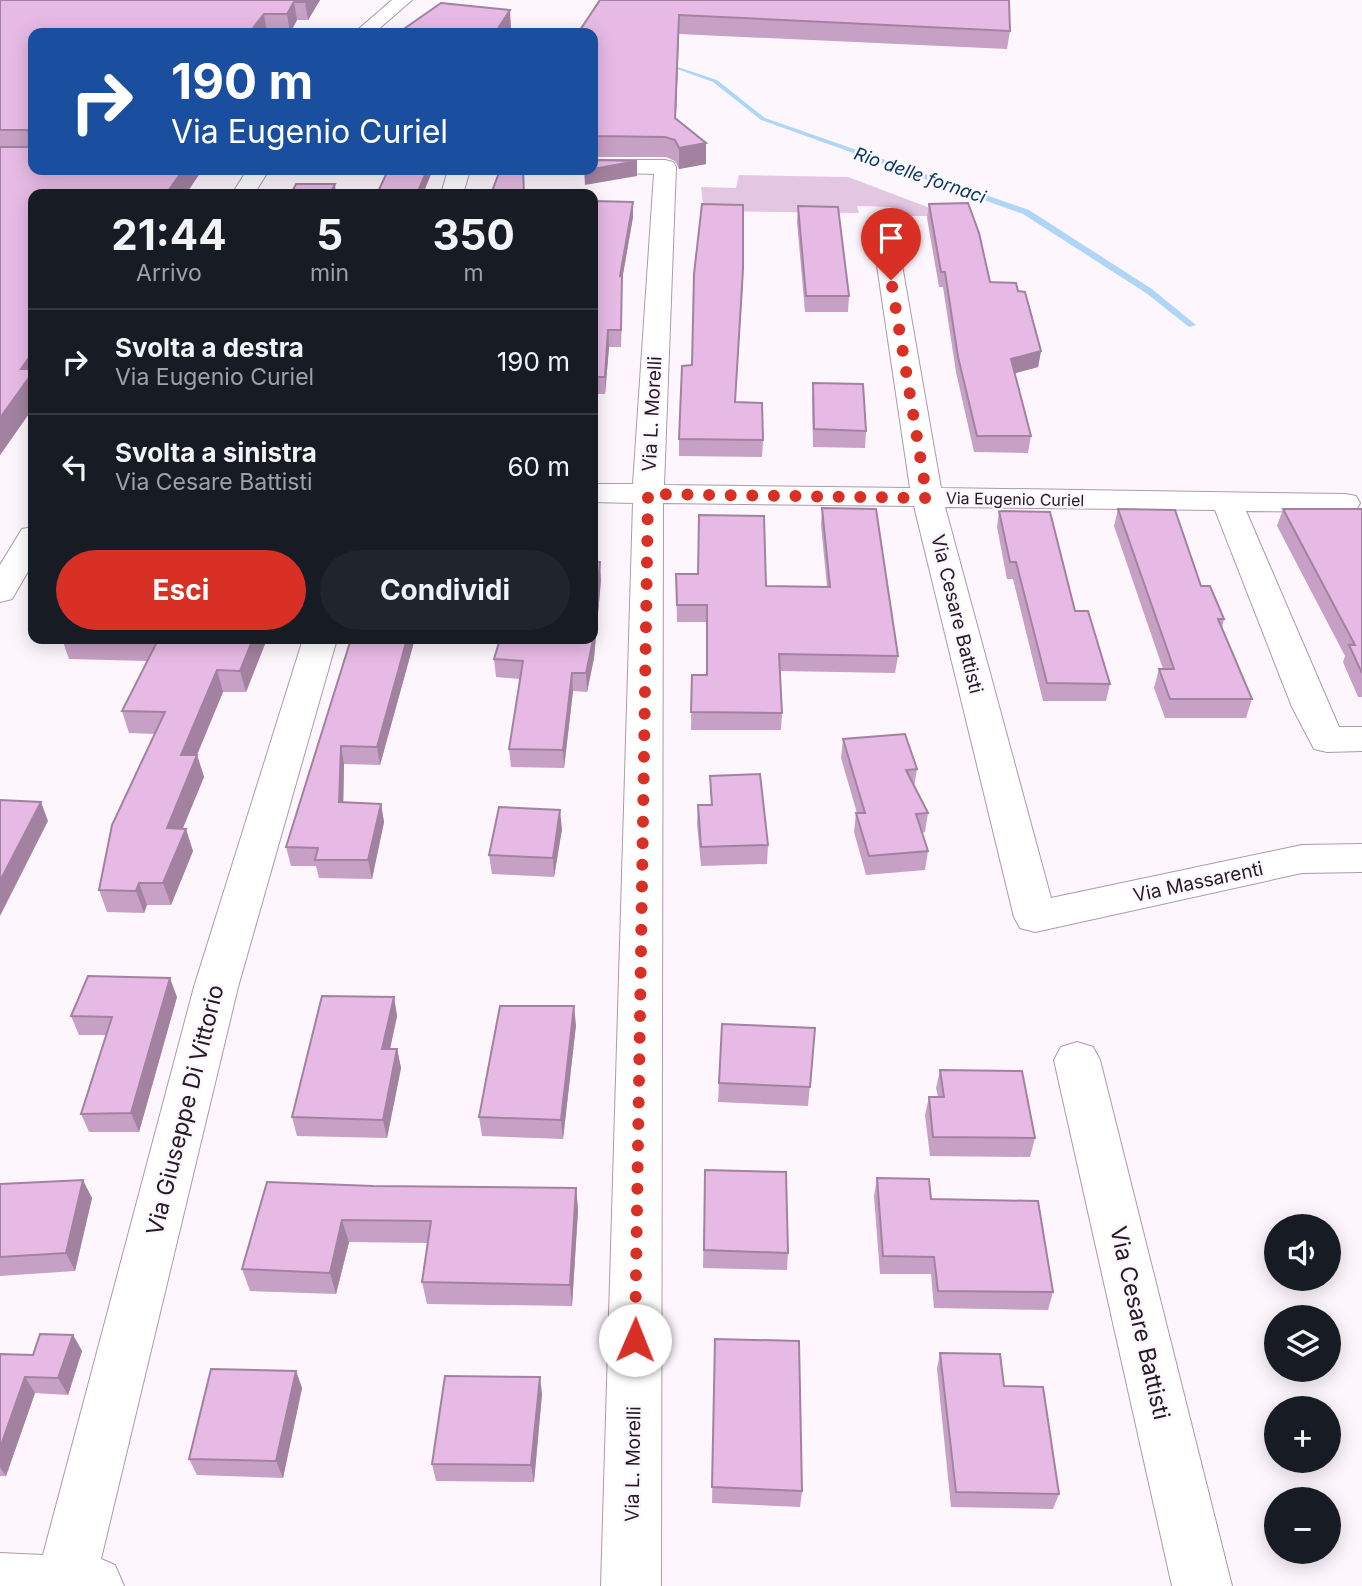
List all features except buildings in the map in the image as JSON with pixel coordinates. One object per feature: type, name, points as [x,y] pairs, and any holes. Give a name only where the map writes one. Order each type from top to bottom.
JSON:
[{"type":"street","points":[[369,28],[403,0]]},
{"type":"street","name":"Via L. Morelli","points":[[598,167],[665,167],[648,494],[631,1586]]},
{"type":"street","name":"Via Cesare Battisti","points":[[883,225],[927,498],[1035,917]]},
{"type":"street","name":"Via Eugenio Curiel","points":[[598,493],[1345,503]]},
{"type":"street","points":[[1227,502],[1310,707],[1345,739]]},
{"type":"street","points":[[0,592],[28,544]]},
{"type":"street","name":"Via Giuseppe Di Vittorio","points":[[75,1586],[216,986],[319,644]]},
{"type":"street","name":"Via Massarenti","points":[[1035,917],[1302,859],[1362,858]]},
{"type":"street","name":"Via Cesare Battisti","points":[[1077,1060],[1202,1586]]},
{"type":"street","points":[[0,1583],[75,1586]]},
{"type":"shaded area","points":[[739,175],[848,177],[951,216],[896,216],[891,207],[857,206],[859,213],[704,211],[701,187],[736,188]]},
{"type":"waterway","name":"Rio delle fornaci","points":[[662,62],[715,81],[763,119],[1026,212],[1149,291],[1192,325]]},
{"type":"route","points":[[635,1340],[648,494],[927,498],[891,280]]}]
